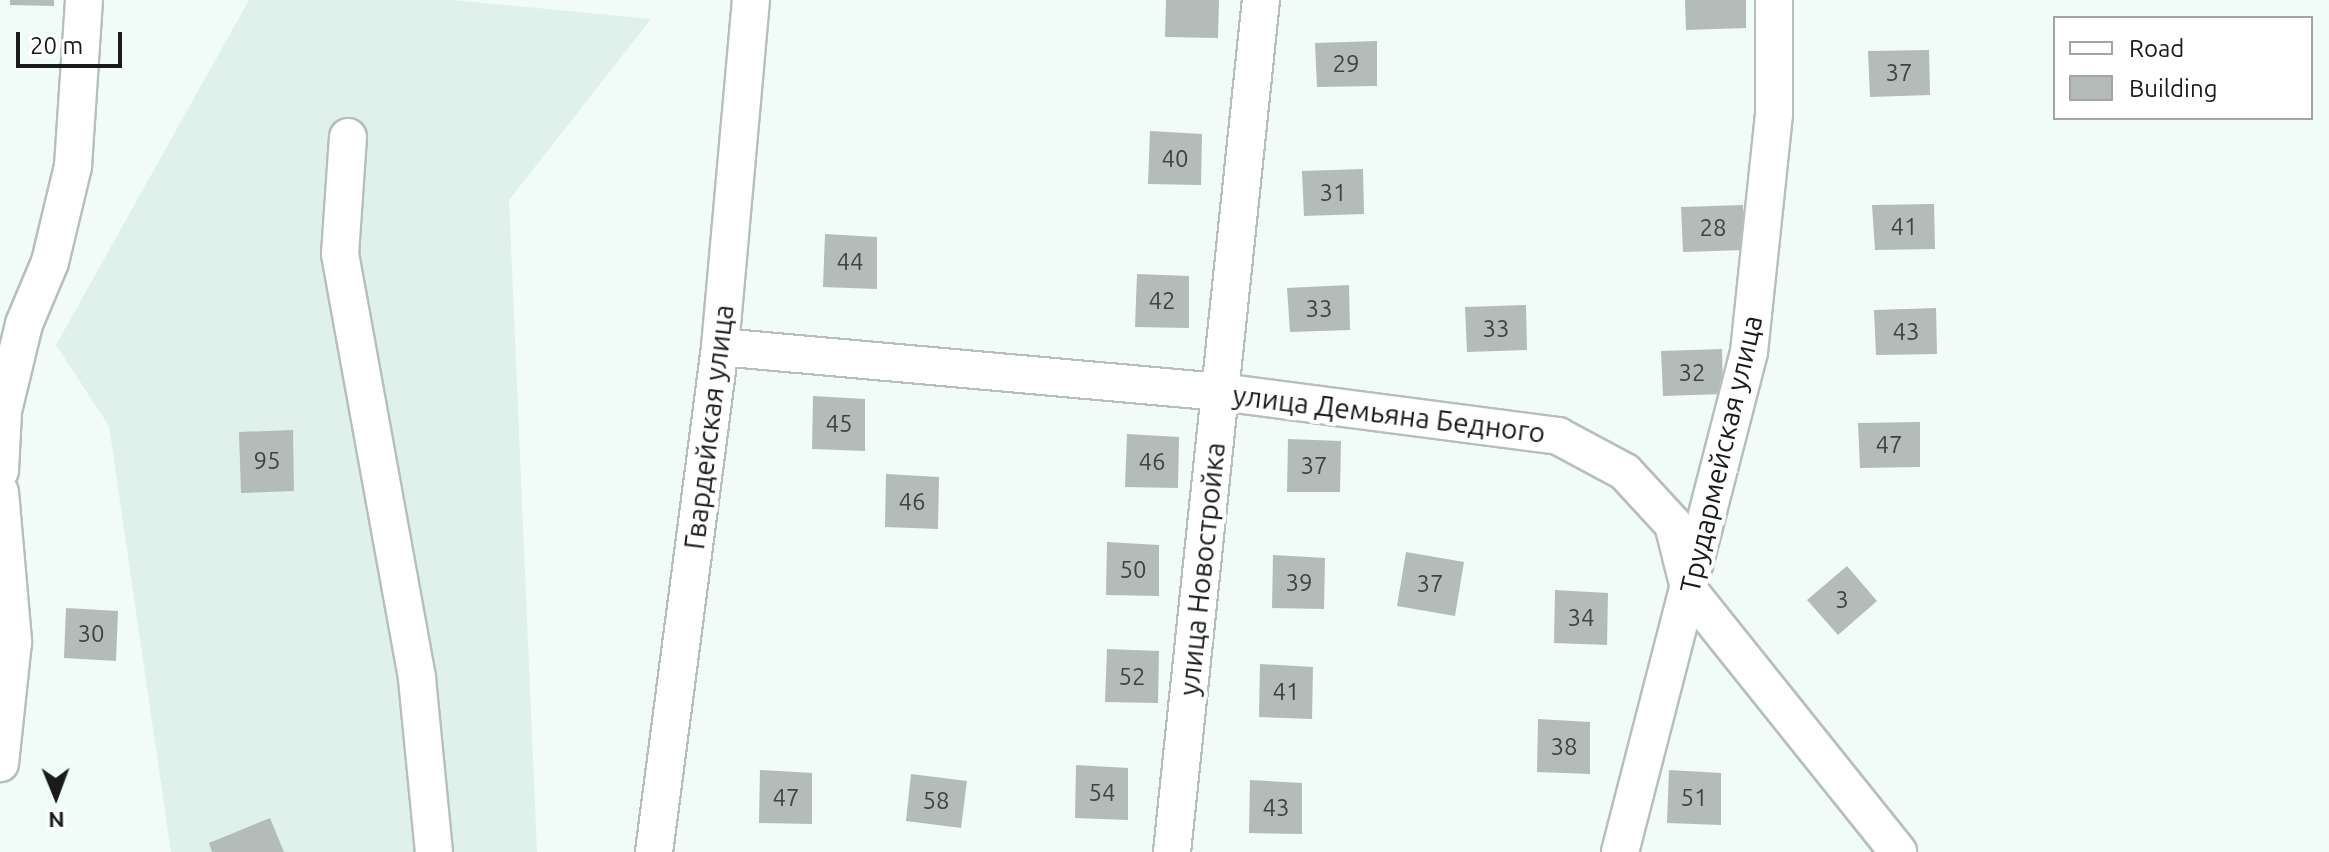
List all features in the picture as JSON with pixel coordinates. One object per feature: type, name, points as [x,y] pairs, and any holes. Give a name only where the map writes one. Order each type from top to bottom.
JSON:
[{"type":"street","points":[[0,471],[12,315],[50,262],[73,166],[84,0]]},
{"type":"street","name":"Гвардейская улица","points":[[654,852],[720,347],[751,0]]},
{"type":"street","name":"улица Новостройка","points":[[1172,852],[1261,0]]},
{"type":"street","name":"Трудармейская улица","points":[[1620,852],[1690,592],[1749,352],[1774,114],[1774,0]]},
{"type":"street","points":[[348,137],[340,254],[417,679],[434,852]]},
{"type":"street","name":"улица Демьяна Бедного","points":[[720,347],[1220,392],[1558,436],[1625,472],[1673,524],[1690,592],[1898,852]]},
{"type":"street","points":[[0,492],[13,642],[2,741]]},
{"type":"shaded area","points":[[249,0],[452,0],[651,19],[509,200],[537,852],[171,852],[109,426],[56,345]]},
{"type":"building","points":[[10,0],[54,0],[54,6],[10,5]]},
{"type":"building","points":[[1166,0],[1219,0],[1218,38],[1165,37]]},
{"type":"building","points":[[1685,0],[1746,0],[1746,28],[1686,30]]},
{"type":"building","points":[[1377,41],[1377,86],[1317,87],[1315,43]]},
{"type":"building","points":[[1929,50],[1930,95],[1870,97],[1868,51]]},
{"type":"building","points":[[1150,131],[1202,134],[1201,185],[1148,184]]},
{"type":"building","points":[[1363,169],[1364,214],[1304,216],[1302,171]]},
{"type":"building","points":[[1934,204],[1935,249],[1875,250],[1872,205]]},
{"type":"building","points":[[1743,205],[1744,250],[1683,252],[1681,207]]},
{"type":"building","points":[[825,234],[877,237],[877,289],[823,287]]},
{"type":"building","points":[[1137,274],[1189,276],[1189,328],[1135,327]]},
{"type":"building","points":[[1349,285],[1350,330],[1290,332],[1287,288]]},
{"type":"building","points":[[1526,305],[1527,350],[1467,352],[1465,307]]},
{"type":"building","points":[[1936,308],[1937,354],[1876,355],[1874,310]]},
{"type":"building","points":[[1722,349],[1723,394],[1663,396],[1661,351]]},
{"type":"building","points":[[813,396],[865,399],[865,451],[812,449]]},
{"type":"building","points":[[1920,422],[1920,467],[1860,468],[1858,423]]},
{"type":"building","points":[[293,430],[294,491],[241,493],[239,432]]},
{"type":"building","points":[[1127,434],[1179,437],[1178,488],[1125,487]]},
{"type":"building","points":[[1288,439],[1341,441],[1340,492],[1287,492]]},
{"type":"building","points":[[886,474],[939,477],[938,529],[885,527]]},
{"type":"building","points":[[1107,542],[1159,545],[1159,596],[1106,595]]},
{"type":"building","points":[[1406,552],[1464,562],[1455,616],[1397,606]]},
{"type":"building","points":[[1273,555],[1325,558],[1324,609],[1272,608]]},
{"type":"building","points":[[1847,566],[1877,601],[1838,635],[1807,600]]},
{"type":"building","points":[[1555,590],[1608,593],[1607,645],[1554,643]]},
{"type":"building","points":[[66,608],[118,611],[116,661],[64,658]]},
{"type":"building","points":[[1107,649],[1159,651],[1158,703],[1105,702]]},
{"type":"building","points":[[1260,664],[1313,667],[1312,719],[1259,717]]},
{"type":"building","points":[[1538,719],[1590,722],[1590,774],[1537,772]]},
{"type":"building","points":[[1076,765],[1128,768],[1128,820],[1075,818]]},
{"type":"building","points":[[760,770],[812,773],[812,824],[759,823]]},
{"type":"building","points":[[1669,770],[1721,773],[1721,825],[1667,823]]},
{"type":"building","points":[[911,774],[967,781],[961,828],[906,821]]},
{"type":"building","points":[[1250,780],[1302,783],[1302,834],[1249,833]]},
{"type":"building","points":[[270,818],[284,852],[212,852],[209,843]]}]
